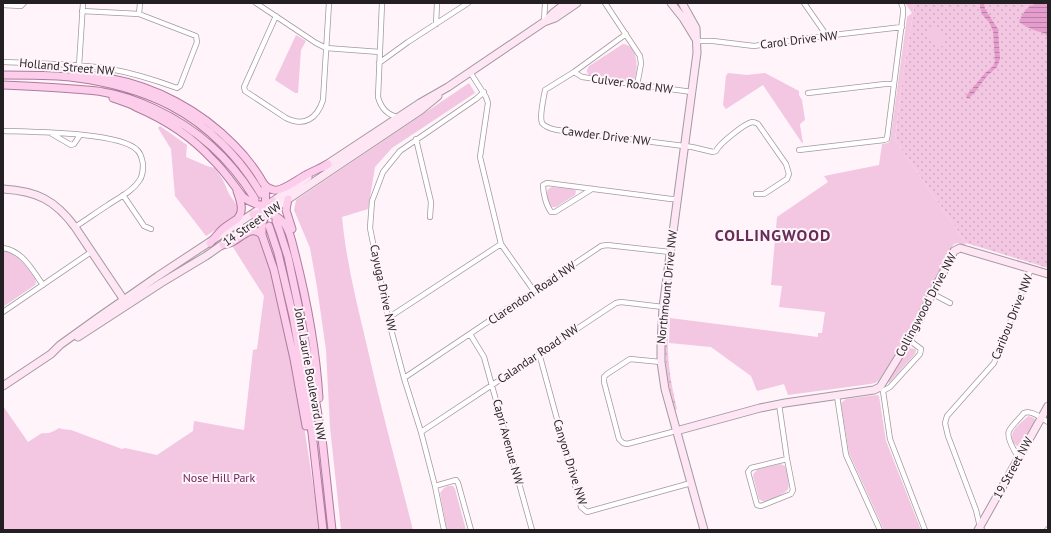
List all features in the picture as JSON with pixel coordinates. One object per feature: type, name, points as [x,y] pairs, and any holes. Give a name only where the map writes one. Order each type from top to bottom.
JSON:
[{"type":"main road","points":[[69,77],[78,74],[116,79],[154,91],[188,108],[216,127],[247,159],[264,185],[269,208],[275,216],[285,224],[290,235],[303,284],[310,322],[319,390],[322,438]]},
{"type":"main road","points":[[3,75],[69,77],[111,84],[171,106],[217,139],[242,165],[258,196],[210,144],[170,116],[138,101],[103,92],[3,84]]},
{"type":"main road","points":[[103,92],[110,97],[136,107],[173,127],[193,141],[212,159],[243,197],[248,201],[269,208]]},
{"type":"main road","points":[[264,185],[278,191],[328,164]]},
{"type":"main road","points":[[210,243],[223,229],[240,215],[241,204],[235,187]]},
{"type":"main road","points":[[288,200],[286,210],[287,217],[298,251],[303,284]]},
{"type":"main road","points":[[269,208],[262,223],[262,235],[274,270],[294,359],[311,455],[316,471]]},
{"type":"main road","name":"John Laurie Boulevard NW","points":[[276,221],[292,274],[322,438],[332,530]]},
{"type":"main road","name":"John Laurie Boulevard NW","points":[[269,226],[278,253],[293,316],[311,425],[323,530]]},
{"type":"main road","points":[[222,245],[231,243],[247,232],[256,230],[262,235]]},
{"type":"street","points":[[3,5],[21,6],[24,3]]},
{"type":"street","points":[[79,66],[83,3]]},
{"type":"street","points":[[82,11],[139,14],[140,3]]},
{"type":"street","points":[[256,3],[316,43],[326,48],[380,52]]},
{"type":"street","points":[[276,16],[244,87],[245,91],[291,121],[308,121],[321,108],[324,100],[329,3]]},
{"type":"street","points":[[382,3],[378,97],[386,112],[392,116],[398,117]]},
{"type":"street","points":[[436,24],[437,3]]},
{"type":"street","points":[[379,63],[408,42],[468,3]]},
{"type":"street","points":[[544,22],[545,3]]},
{"type":"street","name":"14 Street NW","points":[[3,386],[51,354],[63,348],[183,259],[269,208],[328,164],[398,117],[448,87],[544,22],[566,3]]},
{"type":"street","name":"14 Street NW","points":[[544,22],[556,18],[577,3]]},
{"type":"street","points":[[605,3],[640,56],[641,64],[637,85]]},
{"type":"street","name":"Northmount Drive NW","points":[[671,3],[683,18],[696,41]]},
{"type":"street","name":"Northmount Drive NW","points":[[682,3],[696,28],[696,63],[663,307],[661,362],[665,389],[704,530]]},
{"type":"street","points":[[804,3],[827,36]]},
{"type":"street","points":[[798,150],[887,139],[902,27],[903,8],[901,3]]},
{"type":"street","name":"Holland Street NW","points":[[3,62],[110,69],[177,88],[180,86],[197,42],[196,36],[139,14]]},
{"type":"street","name":"Carol Drive NW","points":[[696,41],[713,41],[754,46],[902,27]]},
{"type":"street","name":"Cawder Drive NW","points":[[626,34],[574,72],[545,90],[541,117],[543,123],[548,128],[557,130],[684,146],[713,152],[716,151],[724,141],[746,125],[755,122],[758,124],[786,164],[789,174],[787,179],[764,194],[756,194]]},
{"type":"street","points":[[470,72],[484,92],[488,103],[480,157],[501,244],[534,291]]},
{"type":"street","name":"Culver Road NW","points":[[574,72],[582,77],[692,92]]},
{"type":"street","points":[[808,93],[894,84]]},
{"type":"street","name":"14 Street NW","points":[[269,208],[288,200],[421,110],[448,87]]},
{"type":"street","name":"Cayuga Drive NW","points":[[444,530],[435,486],[421,432],[404,378],[388,318],[370,228],[372,202],[382,172],[400,151],[484,92]]},
{"type":"street","points":[[3,131],[80,135],[106,138],[132,146],[138,150],[142,163],[142,176],[139,182],[123,195],[75,227]]},
{"type":"street","points":[[50,133],[71,145],[74,144],[80,135]]},
{"type":"street","points":[[416,139],[431,202],[430,217]]},
{"type":"street","points":[[592,189],[555,212],[551,212],[548,208],[543,185],[547,183],[677,199]]},
{"type":"street","points":[[3,189],[23,190],[36,194],[48,200],[60,209],[68,217],[126,302]]},
{"type":"street","points":[[123,195],[144,226],[151,229]]},
{"type":"street","name":"14 Street NW","points":[[126,302],[206,256],[222,245],[255,217]]},
{"type":"street","points":[[388,318],[501,244]]},
{"type":"street","name":"Clarendon Road NW","points":[[404,378],[601,246],[607,245],[670,252]]},
{"type":"street","points":[[3,248],[13,251],[25,260],[43,285]]},
{"type":"street","name":"Collingwood Drive NW","points":[[881,389],[909,340],[954,251],[960,248],[1048,274]]},
{"type":"street","points":[[3,312],[91,252]]},
{"type":"street","name":"Caribou Drive NW","points":[[980,529],[976,510],[948,436],[945,423],[947,416],[994,363],[1031,269]]},
{"type":"street","points":[[932,294],[950,303]]},
{"type":"street","name":"Calandar Road NW","points":[[421,432],[616,303],[620,302],[663,307]]},
{"type":"street","name":"Capri Avenue NW","points":[[470,334],[484,356],[532,530]]},
{"type":"street","points":[[661,362],[630,359],[604,377],[619,439],[623,443],[627,444],[779,404],[890,387],[920,354],[921,349],[909,340]]},
{"type":"street","name":"Canyon Drive NW","points":[[539,353],[581,507],[587,512],[691,483]]},
{"type":"street","points":[[881,389],[890,439],[925,530]]},
{"type":"street","points":[[837,396],[846,455],[880,530]]},
{"type":"street","points":[[779,404],[788,459],[793,490],[791,494],[762,506],[757,505],[748,472],[752,468],[788,459]]},
{"type":"street","name":"19 Street NW","points":[[980,529],[1019,458],[1045,420],[1048,406]]},
{"type":"street","points":[[1019,458],[1009,438],[1008,432],[1026,412],[1032,413],[1045,420]]},
{"type":"street","points":[[435,486],[456,480],[471,530]]},
{"type":"street","points":[[976,510],[986,516]]},
{"type":"green space","points":[[905,3],[911,3],[914,8],[902,81],[895,140],[966,243],[965,245],[957,243],[953,245],[909,333],[879,380],[875,383],[788,395],[784,384],[757,391],[751,376],[711,347],[669,343],[670,318],[818,337],[818,333],[822,333],[825,312],[779,307],[782,286],[771,285],[777,217],[828,182],[824,176],[879,165],[882,144],[890,141],[907,17],[912,13]]},
{"type":"green space","points":[[911,3],[1048,3],[1048,268],[966,243],[895,140],[902,81],[914,8]]},
{"type":"green space","points":[[933,25],[943,36],[943,46],[934,44],[929,39],[927,29]]},
{"type":"green space","points":[[296,35],[306,41],[301,50],[298,93],[295,93],[275,80]]},
{"type":"green space","points":[[623,44],[628,45],[632,49],[636,59],[636,76],[634,80],[630,82],[590,76],[587,72],[589,66]]},
{"type":"green space","points":[[728,73],[747,75],[765,73],[799,91],[805,120],[800,125],[803,143],[763,85],[726,109],[723,105],[726,76]]},
{"type":"green space","points":[[469,83],[475,93],[392,148],[375,167],[368,209],[342,217],[346,249],[355,295],[413,530],[341,530],[330,427],[326,350],[310,248],[294,210],[296,200]]},
{"type":"green space","points":[[160,126],[187,145],[186,157],[215,168],[238,207],[238,211],[229,221],[206,236],[175,196],[171,149],[158,128]]},
{"type":"green space","points":[[552,187],[573,189],[576,191],[575,195],[556,207],[552,207],[548,201],[547,191]]},
{"type":"green space","name":"Nose Hill Park","points":[[250,233],[259,235],[264,247],[277,296],[302,413],[320,530],[3,530],[3,406],[28,442],[42,433],[55,431],[59,428],[71,430],[122,449],[125,448],[157,455],[193,431],[194,421],[244,430],[253,350],[257,349],[264,296],[231,244]]},
{"type":"green space","points":[[3,250],[18,258],[32,274],[36,282],[35,285],[3,307]]},
{"type":"green space","points":[[670,313],[668,350],[670,373],[677,409],[675,410],[669,387],[665,351],[667,315]]},
{"type":"green space","points":[[910,348],[915,349],[915,354],[890,382],[887,383],[887,380],[907,350]]},
{"type":"green space","points":[[879,396],[886,441],[921,530],[884,530],[849,453],[841,403],[846,399]]},
{"type":"green space","points":[[1029,416],[1034,418],[1036,422],[1023,446],[1020,447],[1014,443],[1012,435],[1015,428]]},
{"type":"green space","points":[[780,464],[786,468],[789,487],[784,493],[762,501],[759,499],[753,476],[754,473],[758,469]]},
{"type":"green space","points":[[448,486],[453,486],[455,489],[466,530],[447,530],[440,493]]},
{"type":"shaded area","points":[[980,3],[984,3],[985,9],[998,29],[1000,59],[997,67],[987,76],[968,99],[966,97],[967,95],[985,73],[993,66],[995,61],[993,31],[989,22],[982,14]]},
{"type":"shaded area","points":[[1038,3],[1048,5],[1048,38],[1044,33],[1036,31],[1019,22],[1026,10]]},
{"type":"district","name":"COLLINGWOOD","points":[[773,235]]}]
